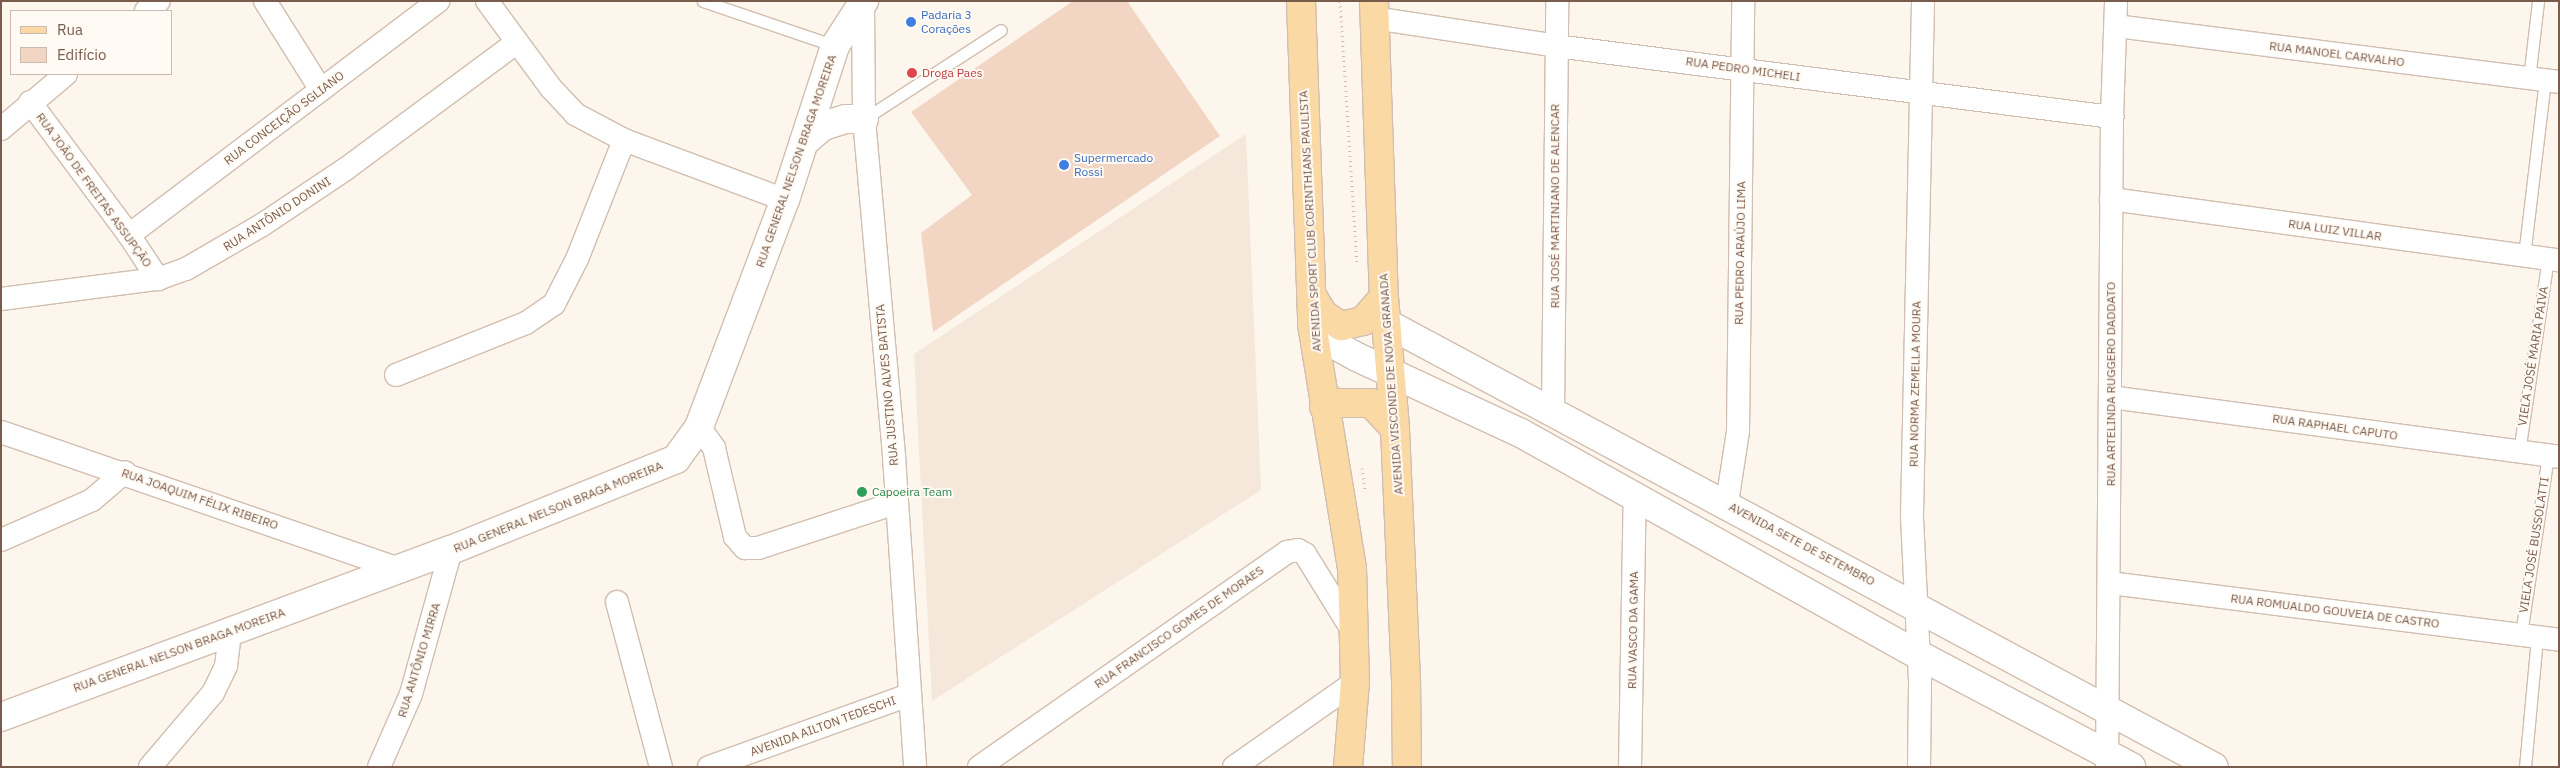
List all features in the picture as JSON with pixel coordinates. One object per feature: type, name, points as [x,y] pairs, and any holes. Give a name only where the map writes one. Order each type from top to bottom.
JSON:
[{"type":"main road","name":"AVENIDA SPORT CLUB CORINTHIANS PAULISTA","points":[[1301,1],[1312,324],[1324,407],[1351,560],[1356,682],[1348,767]]},
{"type":"main road","name":"RUA GENERAL NELSON BRAGA MOREIRA","points":[[1,717],[451,550],[676,459],[699,427],[785,200],[835,46],[864,3]]},
{"type":"main road","name":"AVENIDA VISCONDE DE NOVA GRANADA","points":[[1374,10],[1384,297],[1388,324],[1395,429],[1407,767]]},
{"type":"main road","points":[[804,142],[823,126],[846,119],[864,119]]},
{"type":"main road","points":[[1311,294],[1323,314],[1341,326],[1363,321],[1384,297]]},
{"type":"main road","points":[[1312,324],[1328,341],[1521,433],[1635,494],[2107,759],[2131,767]]},
{"type":"main road","name":"AVENIDA SETE DE SETEMBRO","points":[[1388,324],[1727,503],[2105,706],[2214,767]]},
{"type":"main road","points":[[1324,407],[1339,403],[1372,403],[1395,429]]},
{"type":"street","points":[[147,10],[159,1]]},
{"type":"street","points":[[265,1],[321,90]]},
{"type":"street","name":"RUA CONCEIÇÃO SGLIANO","points":[[129,235],[438,1]]},
{"type":"street","points":[[487,1],[516,43],[575,114],[624,140],[785,200]]},
{"type":"street","name":"RUA JOSÉ MARTINIANO DE ALENCAR","points":[[1553,412],[1557,1]]},
{"type":"street","name":"RUA PEDRO ARAÚJO LIMA","points":[[1727,503],[1738,431],[1743,1]]},
{"type":"street","name":"RUA NORMA ZEMELLA MOURA","points":[[1919,767],[1919,655],[1912,515],[1923,1]]},
{"type":"street","name":"RUA ARTELINDA RUGGERO DADDATO","points":[[2107,759],[2105,706],[2110,583],[2112,117],[2116,1]]},
{"type":"street","name":"RUA JUSTINO ALVES BATISTA","points":[[864,3],[864,119],[894,451],[915,767]]},
{"type":"street","name":"RUA PEDRO MICHELI","points":[[1374,10],[1556,46],[1742,68],[1922,94],[2112,117]]},
{"type":"street","name":"RUA MANOEL CARVALHO","points":[[2116,26],[2544,80]]},
{"type":"street","name":"RUA ANTÔNIO DONINI","points":[[1,299],[158,279],[212,255],[262,225],[347,168],[516,43]]},
{"type":"street","points":[[1,130],[30,102],[65,75]]},
{"type":"street","name":"RUA JOÃO DE FREITAS ASSUPÇÃO","points":[[30,102],[129,235],[158,279]]},
{"type":"street","points":[[396,375],[526,323],[554,304],[577,259],[624,140]]},
{"type":"street","name":"RUA LUIZ VILLAR","points":[[2112,199],[2553,260]]},
{"type":"street","name":"RUA RAPHAEL CAPUTO","points":[[2111,397],[2553,457]]},
{"type":"street","points":[[699,427],[714,448],[735,536],[745,548],[758,548],[896,503]]},
{"type":"street","name":"RUA JOAQUIM FÉLIX RIBEIRO","points":[[1,432],[125,472],[398,569]]},
{"type":"street","points":[[1,540],[92,500],[125,472]]},
{"type":"street","name":"RUA VASCO DA GAMA","points":[[1630,767],[1635,494]]},
{"type":"street","name":"RUA ANTÔNIO MIRRA","points":[[379,767],[411,694],[451,550]]},
{"type":"street","name":"RUA FRANCISCO GOMES DE MORAES","points":[[980,767],[1287,552],[1298,550],[1305,554],[1354,634]]},
{"type":"street","name":"RUA ROMUALDO GOUVEIA DE CASTRO","points":[[2110,583],[2559,640]]},
{"type":"street","points":[[616,602],[661,767]]},
{"type":"street","points":[[150,767],[213,693],[226,666],[230,631]]},
{"type":"street","points":[[1234,767],[1356,682]]},
{"type":"street","name":"AVENIDA AILTON TEDESCHI","points":[[709,767],[909,695]]},
{"type":"lane","points":[[703,1],[835,46]]},
{"type":"lane","points":[[2524,256],[2544,80],[2538,1]]},
{"type":"lane","points":[[864,119],[1001,30]]},
{"type":"lane","name":"VIELA JOSÉ MARIA PAIVA","points":[[2519,452],[2553,260]]},
{"type":"lane","name":"VIELA JOSÉ BUSSOLATTI","points":[[2525,767],[2529,636],[2553,457]]},
{"type":"shaded area","points":[[1246,134],[1261,490],[932,701],[914,354]]},
{"type":"building","name":"Supermercado Rossi","points":[[1073,1],[1127,1],[1220,136],[933,332],[921,233],[972,195],[911,112]]},
{"type":"place","name":"Padaria 3 Corações","points":[[911,22]]},
{"type":"place","name":"Droga Paes","points":[[912,73]]},
{"type":"place","name":"Supermercado Rossi","points":[[1064,165]]},
{"type":"place","name":"Capoeira Team","points":[[862,492]]}]
